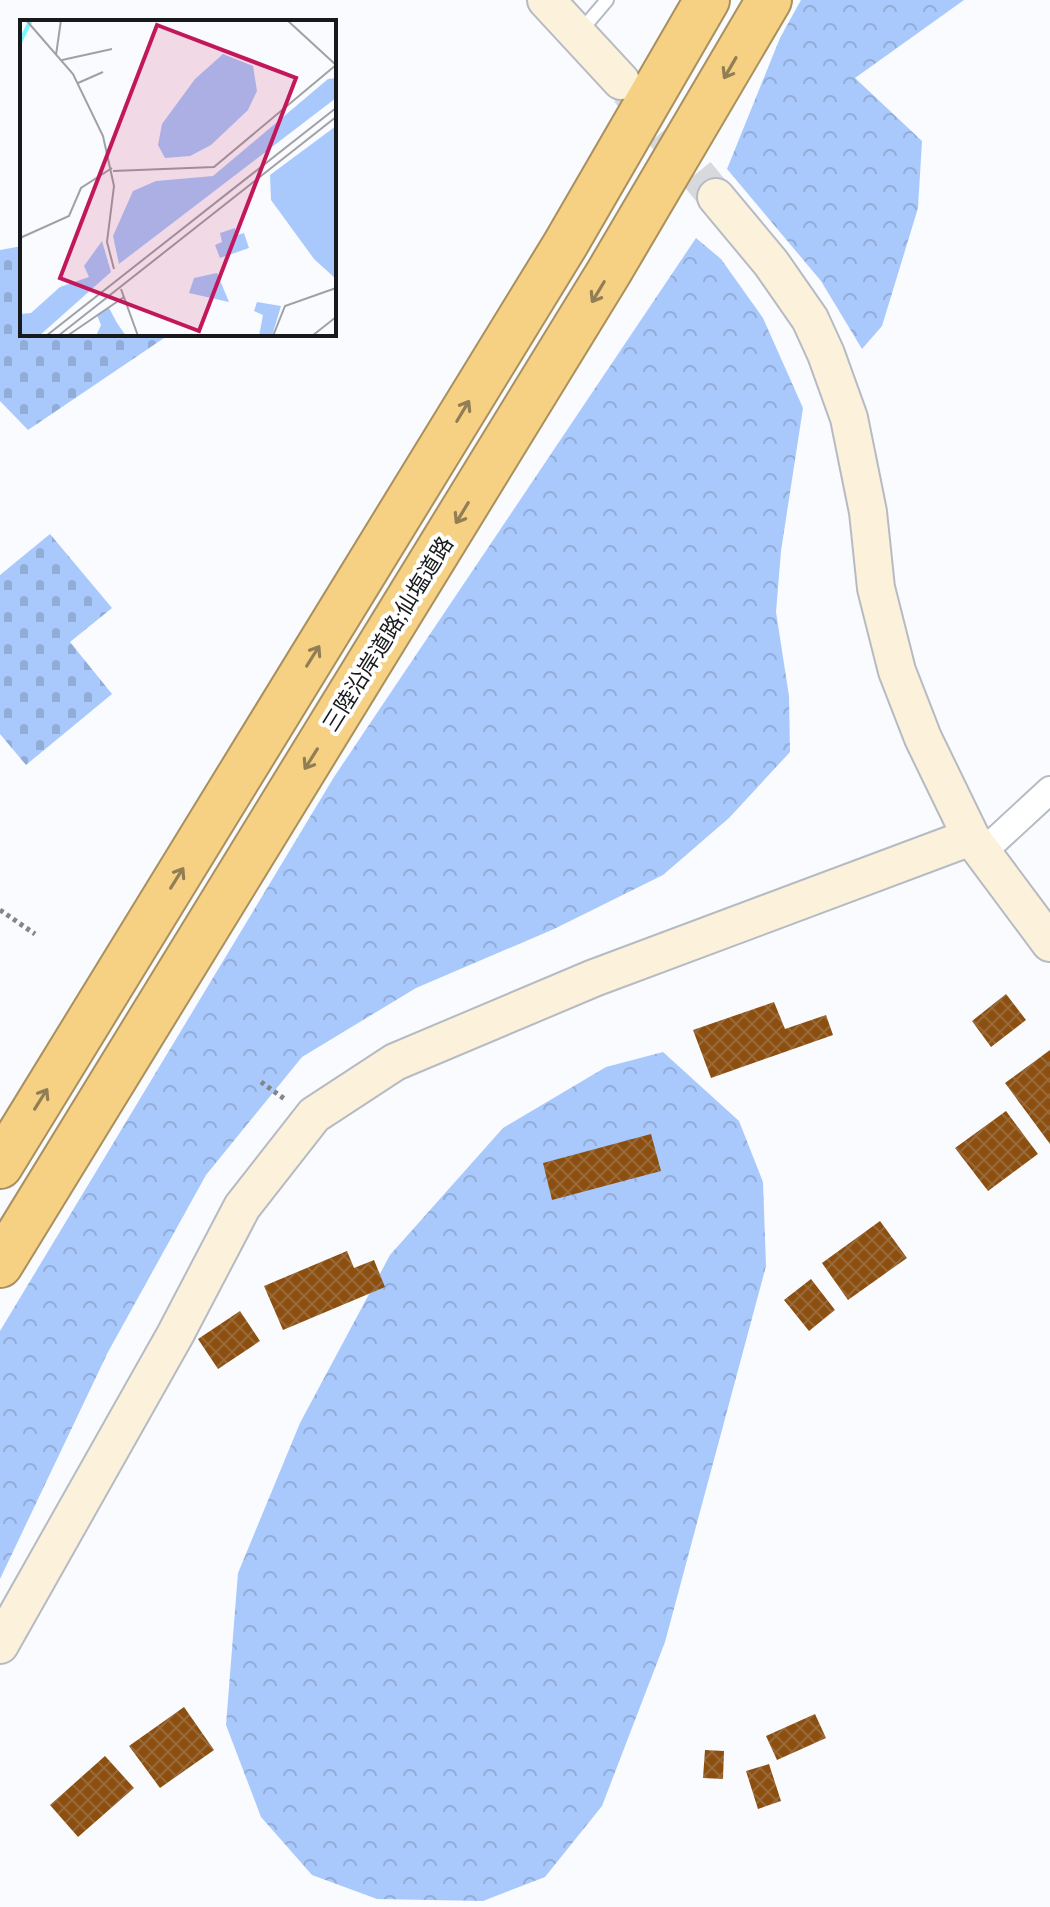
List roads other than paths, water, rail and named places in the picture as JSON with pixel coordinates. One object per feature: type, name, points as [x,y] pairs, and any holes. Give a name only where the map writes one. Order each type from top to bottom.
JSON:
[{"type":"highway","points":[[0,1166],[557,258],[707,0]]},
{"type":"highway","name":"三陸沿岸道路;仙塩道路","points":[[0,1265],[609,272],[769,0]]},
{"type":"street","points":[[546,0],[621,81]]},
{"type":"street","points":[[716,197],[771,263],[810,319],[826,354],[849,418],[868,512],[876,588],[897,671],[923,738],[978,844],[1050,943]]},
{"type":"street","points":[[0,1645],[175,1335],[242,1207],[314,1115],[395,1062],[594,978],[978,844],[1050,790]]},
{"type":"lane","points":[[577,36],[607,0]]},
{"type":"tunnel","points":[[628,90],[716,197]]}]
